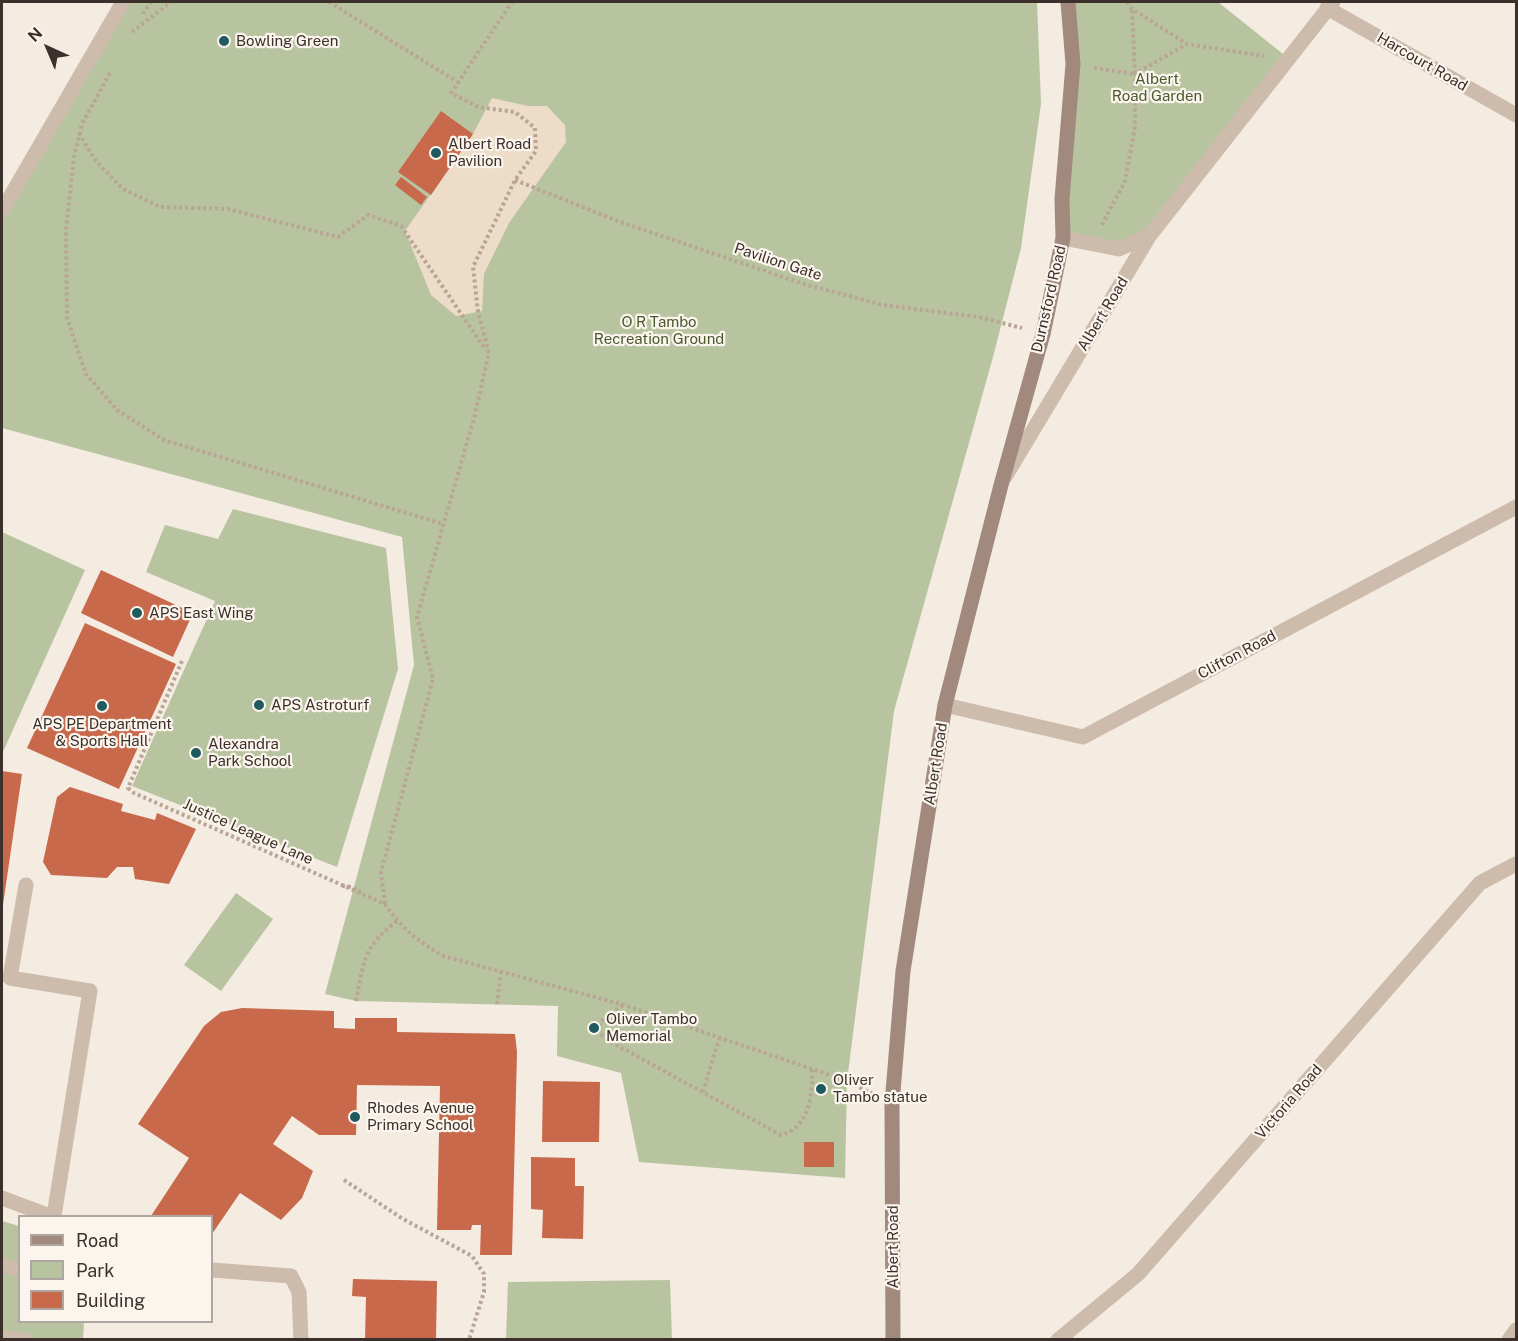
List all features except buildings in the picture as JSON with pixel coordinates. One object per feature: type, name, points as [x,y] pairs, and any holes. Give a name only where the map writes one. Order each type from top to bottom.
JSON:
[{"type":"main road","name":"Durnsford Road","points":[[1000,485],[1043,334],[1063,238],[1062,200],[1073,64],[1068,2]]},
{"type":"main road","name":"Albert Road","points":[[892,1340],[892,1104],[903,971],[945,705],[1000,485]]},
{"type":"street","points":[[2,211],[123,2]]},
{"type":"street","name":"Albert Road","points":[[1000,485],[1150,234],[1330,5]]},
{"type":"street","name":"Harcourt Road","points":[[1330,5],[1516,115]]},
{"type":"street","name":"Albert Road","points":[[1063,238],[1119,249],[1150,234]]},
{"type":"street","name":"Clifton Road","points":[[945,705],[1083,737],[1516,507]]},
{"type":"street","name":"Victoria Road","points":[[1058,1340],[1138,1274],[1480,883],[1516,864]]},
{"type":"street","points":[[27,885],[10,978],[90,992],[52,1215]]},
{"type":"street","points":[[2,1198],[49,1215]]},
{"type":"street","points":[[2,1266],[18,1269]]},
{"type":"street","points":[[213,1270],[291,1276],[299,1292],[301,1340]]},
{"type":"street","points":[[1509,1340],[1516,1330]]},
{"type":"street","points":[[2,1338],[25,1340]]},
{"type":"path","points":[[126,42],[151,2]]},
{"type":"path","points":[[132,32],[171,2]]},
{"type":"path","points":[[328,2],[459,83]]},
{"type":"path","points":[[512,2],[452,93],[478,107],[515,112],[534,128],[536,151],[514,180],[474,267],[478,312],[489,353],[474,418],[417,617],[433,679],[381,872],[385,904],[397,921],[417,941],[444,956],[624,1005],[847,1081],[892,1104]]},
{"type":"path","points":[[1127,2],[1132,9],[1187,44],[1235,54],[1288,58]]},
{"type":"path","points":[[1092,244],[1125,181],[1135,127],[1132,9]]},
{"type":"path","points":[[1073,64],[1135,74],[1187,44]]},
{"type":"path","points":[[115,63],[79,133],[66,230],[67,318],[86,374],[117,410],[164,440],[443,524]]},
{"type":"path","points":[[79,133],[95,160],[123,189],[160,207],[228,208],[338,237],[368,215],[401,226],[489,353]]},
{"type":"path","name":"Pavilion Gate","points":[[514,180],[620,222],[804,284],[883,305],[979,317],[1043,334]]},
{"type":"path","name":"Justice League Lane","points":[[182,661],[128,788],[134,794],[368,898]]},
{"type":"path","points":[[336,885],[352,887],[368,898],[385,904]]},
{"type":"path","points":[[356,1001],[366,954],[380,934],[397,921]]},
{"type":"path","points":[[497,1004],[501,971]]},
{"type":"path","points":[[624,1005],[600,1022],[598,1033],[781,1135],[793,1132],[805,1115],[812,1086],[812,1069]]},
{"type":"path","points":[[703,1092],[720,1038]]},
{"type":"path","points":[[344,1180],[403,1219],[472,1256],[484,1274],[484,1292],[469,1340]]},
{"type":"green space","name":"O R Tambo Recreation Ground","points":[[123,2],[1037,2],[1041,104],[1021,248],[993,357],[894,711],[847,1081],[845,1178],[639,1162],[621,1073],[557,1056],[558,1006],[356,1001],[325,994],[414,665],[402,537],[2,428],[2,211]]},
{"type":"green space","name":"Albert Road Garden","points":[[1068,2],[1218,2],[1288,58],[1150,235],[1131,244],[1063,238]]},
{"type":"green space","points":[[233,509],[386,548],[398,669],[337,867],[132,786],[215,601],[146,572],[165,525],[218,539]]},
{"type":"green space","points":[[2,532],[85,570],[2,754]]},
{"type":"green space","points":[[236,893],[273,919],[221,991],[184,965]]},
{"type":"green space","points":[[2,1221],[18,1226],[18,1323],[84,1323],[83,1339],[2,1339]]},
{"type":"green space","points":[[670,1280],[672,1339],[506,1339],[508,1282]]},
{"type":"shaded area","points":[[492,98],[528,106],[547,106],[565,125],[566,142],[509,223],[484,274],[482,311],[456,316],[431,295],[405,231],[473,134]]},
{"type":"place","name":"Bowling Green","points":[[224,41]]},
{"type":"place","name":"Albert Road Pavilion","points":[[436,153]]},
{"type":"place","name":"APS East Wing","points":[[137,613]]},
{"type":"place","name":"APS Astroturf","points":[[259,705]]},
{"type":"place","name":"APS PE Department & Sports Hall","points":[[102,706]]},
{"type":"place","name":"Alexandra Park School","points":[[196,753]]},
{"type":"place","name":"Oliver Tambo Memorial","points":[[594,1028]]},
{"type":"place","name":"Oliver Tambo statue","points":[[821,1089]]},
{"type":"place","name":"Rhodes Avenue Primary School","points":[[355,1117]]}]
